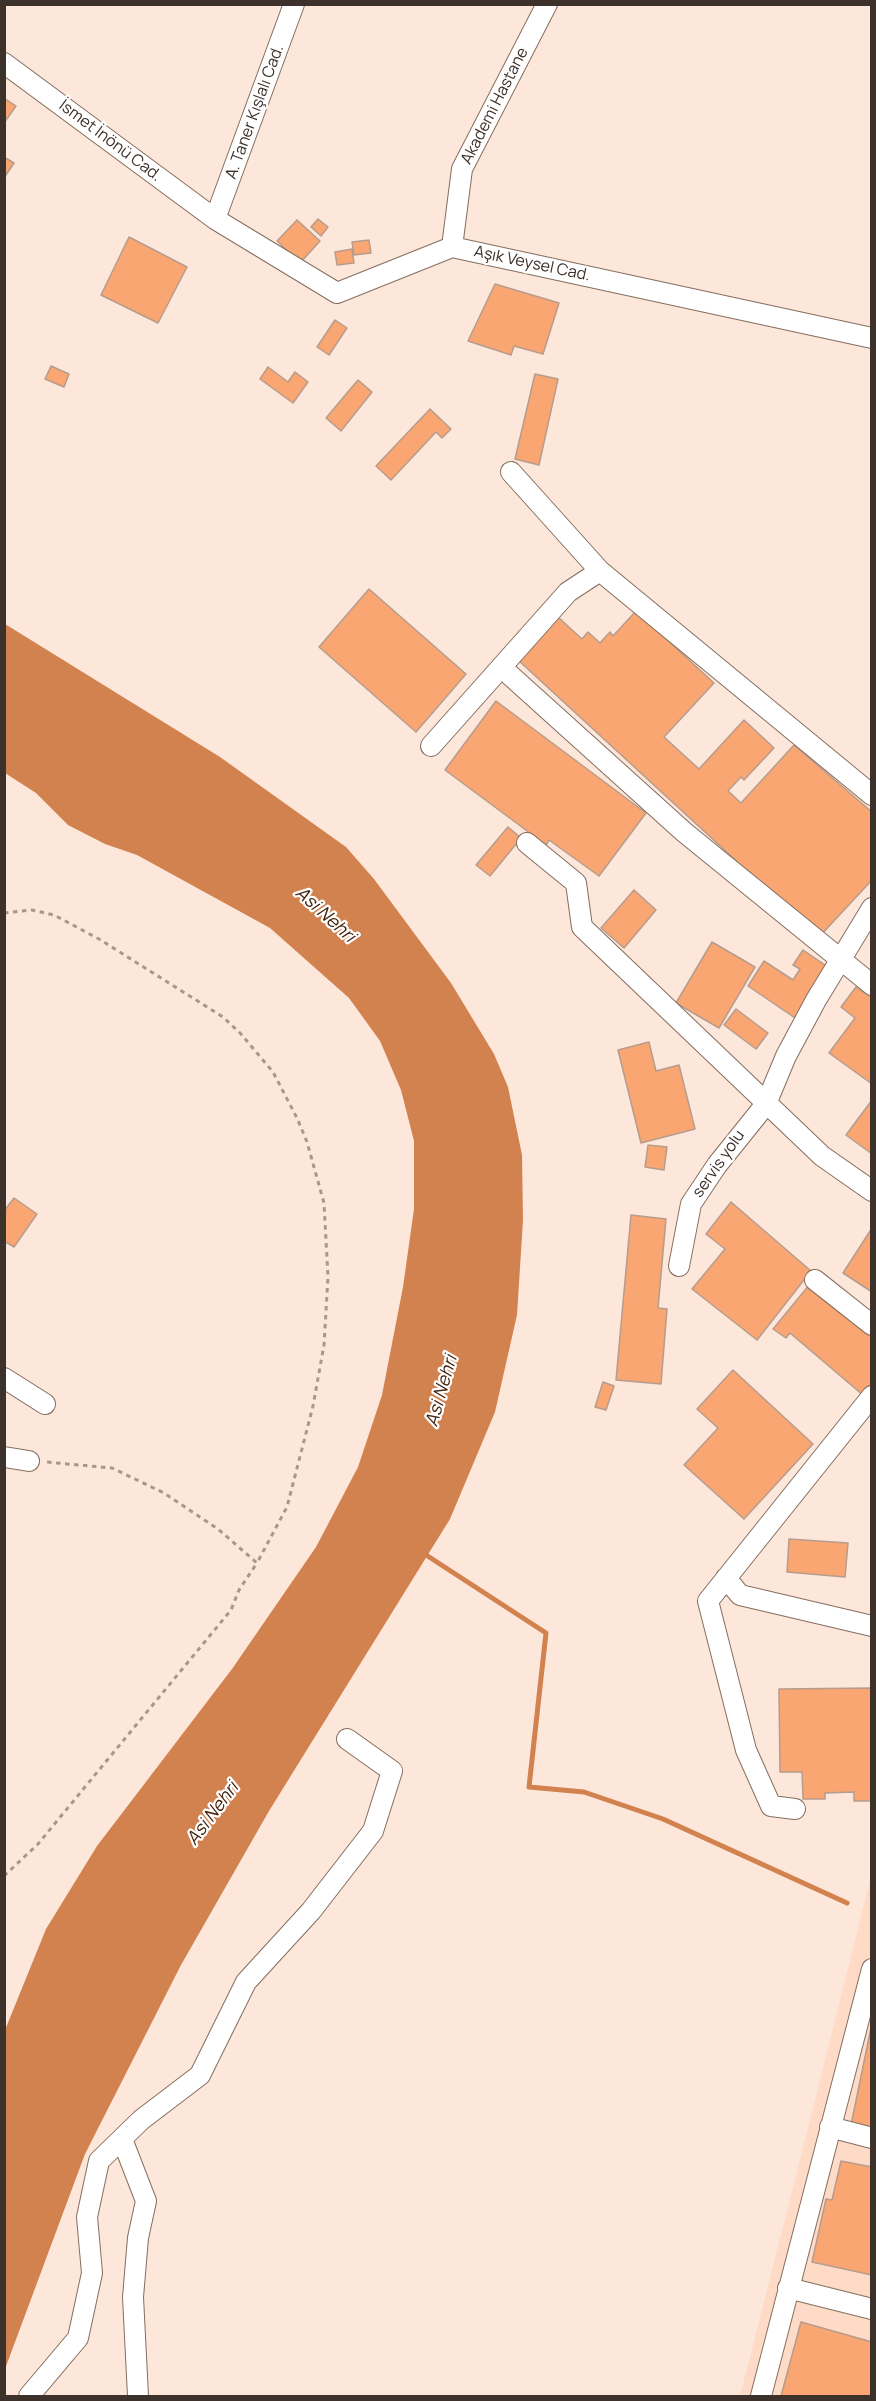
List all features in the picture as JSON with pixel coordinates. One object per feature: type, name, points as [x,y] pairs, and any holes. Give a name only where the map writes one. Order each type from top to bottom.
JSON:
[{"type":"street","name":"A. Taner Kışlalı Cad.","points":[[215,219],[294,4]]},
{"type":"street","name":"Akademi Hastane","points":[[452,247],[462,169],[547,4]]},
{"type":"street","name":"İsmet İnönü Cad.","points":[[4,63],[215,219]]},
{"type":"street","name":"Aşık Veysel Cad.","points":[[215,219],[337,292],[452,247],[872,338]]},
{"type":"street","points":[[511,472],[600,571],[872,795]]},
{"type":"street","points":[[432,746],[568,592],[600,571]]},
{"type":"street","points":[[501,667],[684,832],[872,985]]},
{"type":"street","points":[[527,843],[576,883],[582,927],[822,1156],[872,1191]]},
{"type":"street","name":"servis yolu","points":[[679,1266],[691,1204],[717,1165],[766,1104],[786,1056],[839,960],[872,908]]},
{"type":"street","points":[[815,1280],[872,1325]]},
{"type":"street","points":[[4,1378],[45,1404]]},
{"type":"street","points":[[795,1809],[771,1806],[746,1750],[708,1601],[872,1396]]},
{"type":"street","points":[[4,1457],[29,1461]]},
{"type":"street","points":[[726,1578],[740,1595],[872,1626]]},
{"type":"street","points":[[29,2397],[78,2338],[92,2273],[87,2217],[99,2161],[122,2139],[200,2075],[246,1982],[312,1911],[373,1831],[392,1771],[347,1739]]},
{"type":"street","points":[[761,2397],[870,1979]]},
{"type":"street","points":[[830,2127],[872,2138]]},
{"type":"street","points":[[122,2139],[146,2201],[138,2238],[133,2297],[138,2397]]},
{"type":"street","points":[[788,2288],[872,2309]]},
{"type":"path","points":[[4,913],[32,910],[54,915],[99,939],[223,1017],[241,1034],[273,1072],[303,1134],[324,1203],[328,1277],[324,1344],[313,1406],[287,1507],[257,1563],[239,1590],[231,1610],[38,1845],[4,1876]]},
{"type":"path","points":[[29,1461],[112,1468],[164,1494],[209,1523],[257,1563]]},
{"type":"shaded area","points":[[871,1877],[871,2396],[740,2396],[786,2215]]},
{"type":"water","name":"Asi Nehri","points":[[5,624],[220,757],[346,847],[374,879],[451,983],[494,1054],[508,1087],[522,1155],[523,1220],[517,1315],[495,1412],[450,1519],[269,1811],[181,1965],[85,2154],[5,2369],[5,2030],[46,1929],[97,1846],[232,1669],[316,1547],[358,1467],[382,1395],[403,1287],[414,1209],[414,1141],[401,1090],[380,1041],[349,998],[270,928],[137,855],[105,844],[68,825],[36,793],[5,773]]},
{"type":"building","points":[[4,98],[16,106],[4,123]]},
{"type":"building","points":[[4,157],[14,163],[4,178]]},
{"type":"building","points":[[318,219],[328,227],[321,236],[311,227]]},
{"type":"building","points":[[297,220],[320,241],[300,263],[277,241]]},
{"type":"building","points":[[129,237],[187,267],[158,323],[101,295]]},
{"type":"building","points":[[369,240],[371,253],[354,255],[352,242]]},
{"type":"building","points":[[352,249],[354,263],[337,265],[335,252]]},
{"type":"building","points":[[495,284],[559,303],[543,354],[514,346],[511,355],[468,341]]},
{"type":"building","points":[[335,320],[347,328],[329,355],[317,347]]},
{"type":"building","points":[[51,366],[69,374],[64,387],[45,379]]},
{"type":"building","points":[[268,367],[288,382],[295,372],[308,382],[293,403],[260,379]]},
{"type":"building","points":[[535,374],[558,379],[539,465],[515,459]]},
{"type":"building","points":[[358,380],[372,392],[341,431],[326,418]]},
{"type":"building","points":[[430,409],[451,429],[442,438],[436,432],[391,480],[376,466]]},
{"type":"building","points":[[369,589],[466,674],[416,732],[319,647]]},
{"type":"building","points":[[636,611],[714,683],[664,737],[699,769],[744,720],[774,748],[744,780],[741,777],[728,791],[741,803],[794,745],[872,812],[872,880],[819,937],[518,660],[558,617],[582,639],[588,632],[600,643],[610,632],[613,636]]},
{"type":"building","points":[[496,701],[646,813],[599,876],[549,840],[546,845],[445,770]]},
{"type":"building","points":[[508,827],[521,838],[490,876],[476,865]]},
{"type":"building","points":[[634,890],[656,910],[624,948],[601,928]]},
{"type":"building","points":[[712,942],[755,967],[719,1028],[676,1003]]},
{"type":"building","points":[[803,950],[831,969],[798,1020],[748,986],[764,961],[793,980],[800,969],[793,965]]},
{"type":"building","points":[[856,987],[872,998],[872,1084],[829,1053],[855,1018],[841,1007]]},
{"type":"building","points":[[736,1009],[768,1033],[756,1049],[724,1025]]},
{"type":"building","points":[[649,1042],[656,1071],[679,1065],[695,1129],[641,1143],[618,1050]]},
{"type":"building","points":[[872,1100],[872,1154],[846,1135]]},
{"type":"building","points":[[648,1145],[667,1147],[664,1170],[645,1167]]},
{"type":"building","points":[[14,1198],[37,1214],[14,1247],[4,1241],[4,1211]]},
{"type":"building","points":[[731,1202],[811,1271],[757,1340],[692,1289],[725,1249],[706,1234]]},
{"type":"building","points":[[631,1215],[666,1219],[658,1308],[667,1309],[661,1384],[616,1380]]},
{"type":"building","points":[[872,1228],[872,1292],[843,1273]]},
{"type":"building","points":[[810,1284],[872,1337],[872,1387],[864,1396],[790,1333],[786,1338],[773,1329]]},
{"type":"building","points":[[733,1370],[813,1444],[744,1519],[684,1465],[718,1428],[697,1409]]},
{"type":"building","points":[[603,1382],[614,1386],[606,1410],[595,1407]]},
{"type":"building","points":[[789,1539],[848,1543],[845,1577],[787,1572]]},
{"type":"building","points":[[872,1688],[872,1801],[854,1801],[854,1792],[825,1793],[825,1799],[803,1799],[802,1772],[780,1772],[779,1689]]},
{"type":"building","points":[[872,2023],[872,2129],[851,2125]]},
{"type":"building","points":[[841,2161],[872,2167],[872,2275],[812,2262],[826,2199],[832,2200]]},
{"type":"building","points":[[801,2322],[872,2342],[872,2396],[781,2396]]},
{"type":"waterway","points":[[423,1553],[546,1633],[529,1787],[584,1792],[663,1819],[847,1903]]}]
